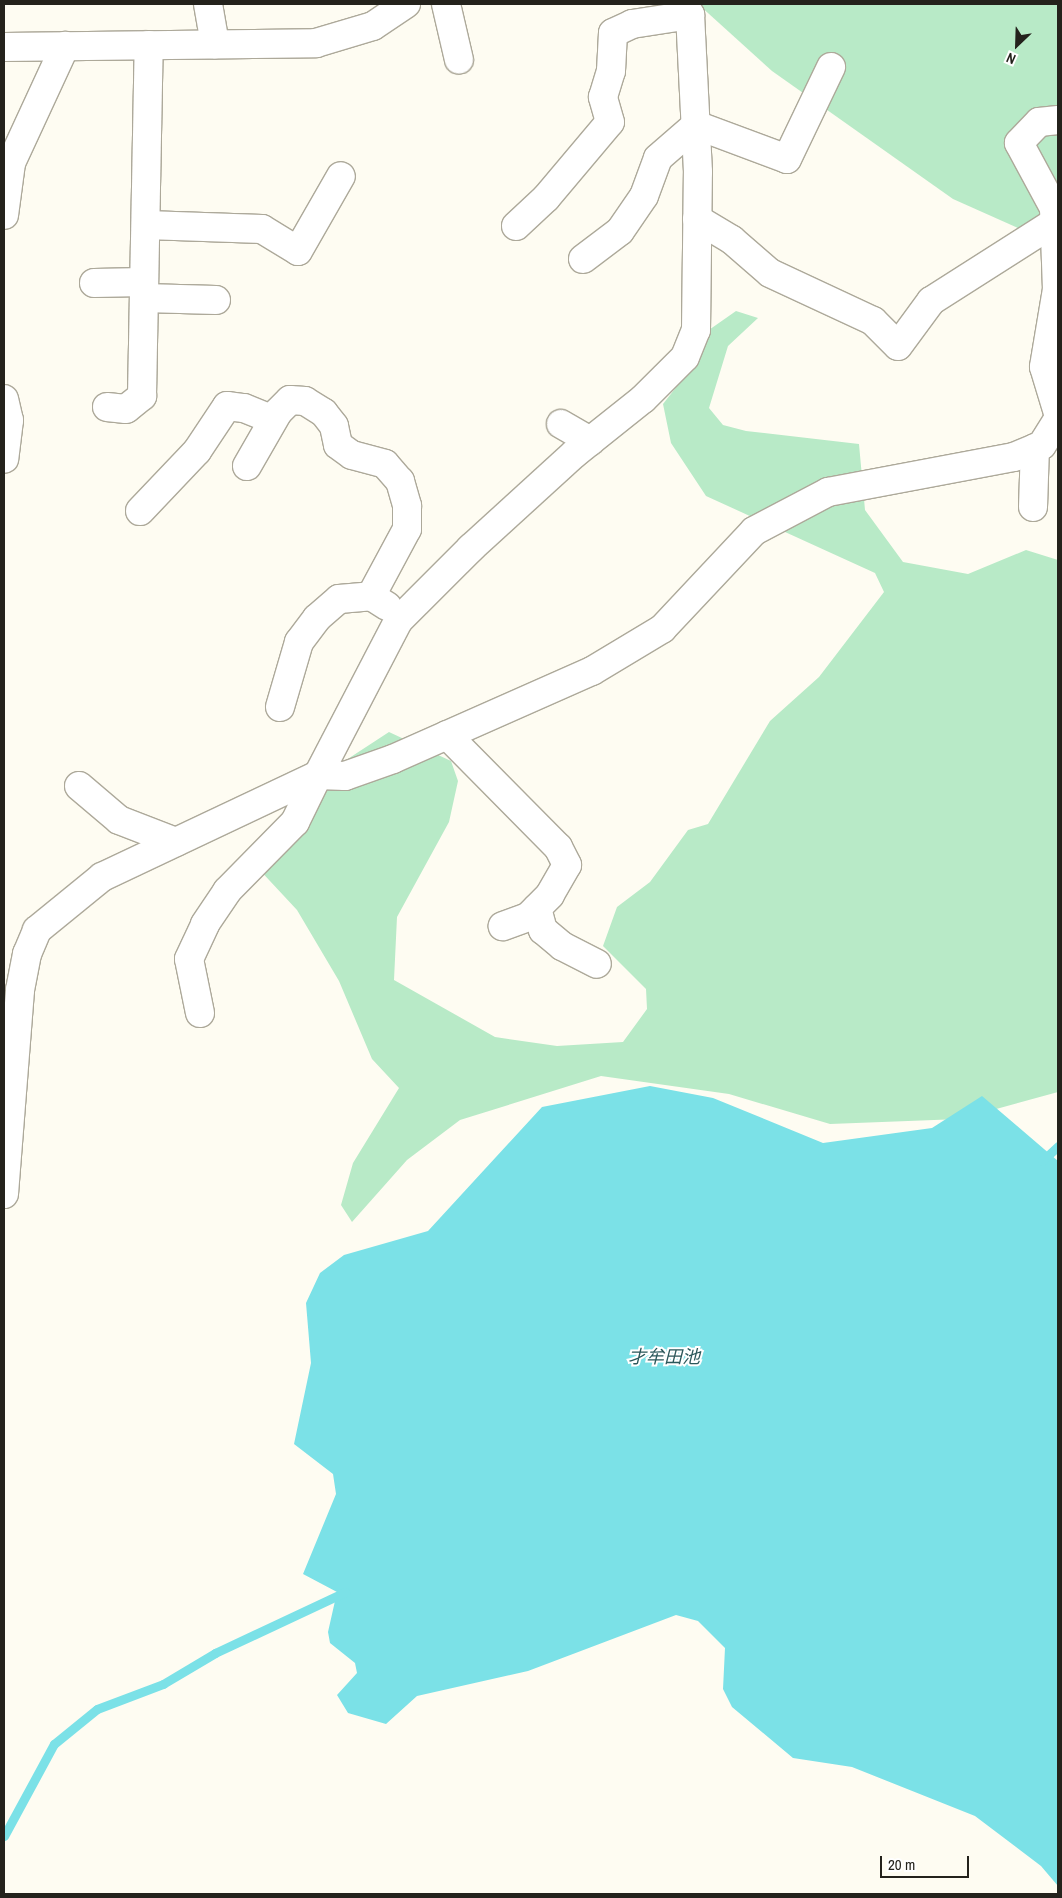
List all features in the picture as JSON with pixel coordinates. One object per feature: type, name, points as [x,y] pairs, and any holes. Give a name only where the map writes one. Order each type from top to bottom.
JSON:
[{"type":"street","points":[[208,4],[215,44]]},
{"type":"street","points":[[4,47],[316,43],[373,26],[406,4]]},
{"type":"street","points":[[446,4],[459,60]]},
{"type":"street","points":[[200,1013],[189,959],[205,924],[227,891],[295,822],[318,774],[403,616],[471,548],[590,441],[643,399],[685,357],[696,330],[698,219],[696,125],[687,9],[632,24],[613,33],[610,71],[603,97],[610,122],[546,198],[516,226]]},
{"type":"street","points":[[107,407],[126,409],[142,396],[149,45]]},
{"type":"street","points":[[4,215],[11,163],[64,46]]},
{"type":"street","points":[[696,125],[786,159],[831,67]]},
{"type":"street","points":[[1058,120],[1038,122],[1019,143],[1054,208],[1057,289],[1044,367],[1058,413]]},
{"type":"street","points":[[583,259],[620,231],[644,196],[658,158],[696,125]]},
{"type":"street","points":[[146,225],[262,229],[298,250],[341,176]]},
{"type":"street","points":[[698,219],[732,240],[770,273],[873,321],[898,346],[931,301],[1054,222]]},
{"type":"street","points":[[94,283],[216,300]]},
{"type":"street","points":[[4,399],[9,420],[4,459]]},
{"type":"street","points":[[247,466],[273,420],[290,400],[305,401],[324,413],[334,426],[338,445],[352,455],[385,464],[400,481],[407,506],[407,529],[371,596]]},
{"type":"street","points":[[140,511],[197,451],[226,406],[244,408],[273,420]]},
{"type":"street","points":[[4,1194],[12,991],[37,930],[62,906],[102,877],[318,774],[345,776],[447,735],[592,671],[662,629],[754,531],[828,492],[1014,457],[1042,445],[1058,419]]},
{"type":"street","points":[[561,424],[590,441]]},
{"type":"street","points":[[1033,507],[1035,448]]},
{"type":"street","points":[[280,708],[299,642],[317,618],[339,599],[371,596],[403,616]]},
{"type":"street","points":[[447,735],[558,847],[567,865],[550,895],[528,917],[503,926]]},
{"type":"street","points":[[78,786],[119,820],[176,842]]},
{"type":"street","points":[[537,908],[543,930],[562,946],[597,964]]},
{"type":"green space","points":[[698,4],[1058,4],[1058,246],[953,199],[772,71]]},
{"type":"green space","points":[[736,311],[758,318],[728,346],[709,408],[723,425],[746,431],[859,444],[865,510],[903,562],[968,574],[1026,550],[1058,560],[1058,1092],[960,1119],[830,1124],[729,1094],[601,1076],[460,1120],[407,1160],[352,1222],[341,1205],[353,1163],[399,1088],[372,1059],[339,981],[297,910],[256,866],[337,766],[389,732],[451,761],[458,781],[449,822],[397,917],[394,980],[495,1037],[557,1046],[623,1042],[647,1009],[646,989],[603,946],[617,907],[650,882],[688,830],[708,824],[770,721],[819,677],[884,592],[875,573],[706,496],[671,443],[663,404],[688,372],[706,332]]},
{"type":"water","name":"才牟田池","points":[[650,1086],[713,1098],[823,1143],[932,1128],[982,1096],[1058,1161],[1058,1886],[1041,1866],[975,1816],[852,1767],[793,1758],[732,1707],[723,1689],[725,1648],[698,1621],[676,1615],[528,1671],[417,1696],[386,1724],[348,1713],[337,1695],[357,1673],[355,1663],[330,1643],[328,1632],[337,1592],[303,1574],[336,1494],[333,1474],[294,1444],[311,1363],[306,1303],[320,1273],[344,1255],[428,1231],[542,1107]]},
{"type":"waterway","points":[[1042,1161],[1058,1146]]},
{"type":"waterway","points":[[4,1836],[54,1744],[97,1709],[163,1684],[215,1653],[345,1592]]}]
